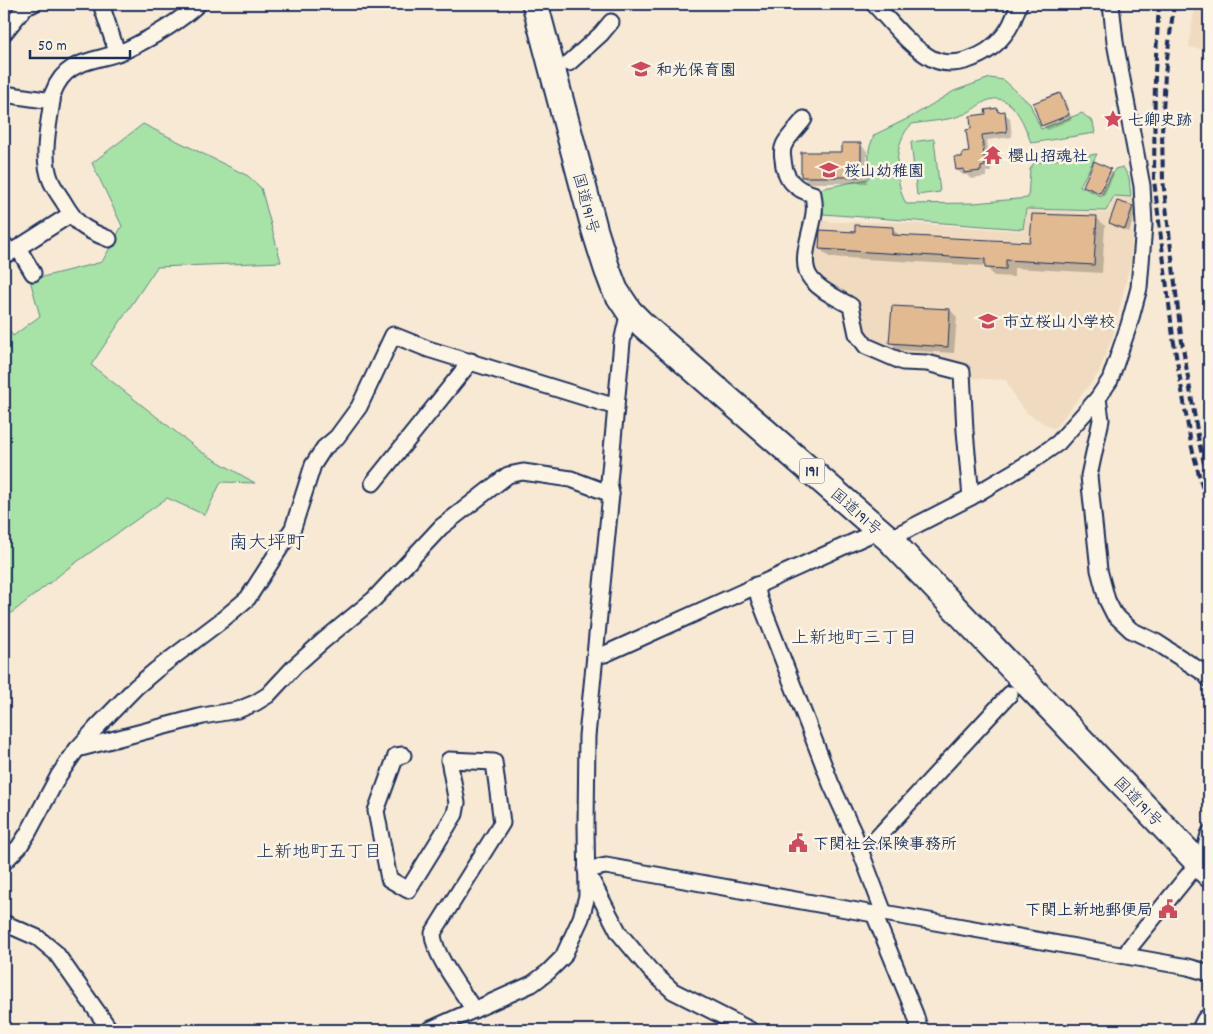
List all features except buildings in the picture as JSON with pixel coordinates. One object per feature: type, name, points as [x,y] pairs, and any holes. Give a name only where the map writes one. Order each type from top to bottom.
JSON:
[{"type":"highway","name":"国道191号","points":[[535,4],[595,231],[615,290],[629,310],[642,325],[885,534],[1204,868]]},
{"type":"highway","points":[[1206,1030],[1209,1022]]},
{"type":"street","points":[[4,33],[25,7],[33,4]]},
{"type":"street","points":[[102,4],[117,52]]},
{"type":"street","points":[[109,239],[78,224],[52,183],[47,167],[46,154],[52,101],[56,85],[68,70],[75,66],[124,50],[182,18],[198,4]]},
{"type":"street","points":[[874,4],[926,56],[950,63],[972,58],[996,44],[1010,26],[1019,4]]},
{"type":"street","points":[[595,656],[605,654],[756,585],[885,534],[972,496],[1032,461],[1058,443],[1098,398],[1113,373],[1132,316],[1139,288],[1144,225],[1142,186],[1115,42],[1111,4]]},
{"type":"street","points":[[569,63],[601,34],[611,22]]},
{"type":"street","points":[[4,94],[52,101]]},
{"type":"street","points":[[804,119],[785,143],[783,159],[784,169],[790,181],[805,192],[813,194],[815,210],[807,249],[807,272],[812,281],[851,306],[857,334],[866,346],[902,362],[935,365],[962,372],[965,432],[972,496]]},
{"type":"street","points":[[33,274],[11,246],[72,214]]},
{"type":"street","points":[[431,1030],[532,984],[559,963],[581,918],[587,896],[587,736],[611,494],[609,482],[622,342],[629,310]]},
{"type":"street","points":[[4,862],[19,847],[28,834],[59,774],[109,714],[136,687],[248,598],[293,528],[314,465],[324,448],[337,437],[359,407],[393,335],[428,349],[616,407]]},
{"type":"street","points":[[373,483],[471,362]]},
{"type":"street","points":[[1098,398],[1101,420],[1089,476],[1099,570],[1107,600],[1114,614],[1131,630],[1156,642],[1204,673],[1209,679]]},
{"type":"street","points":[[78,749],[203,716],[238,710],[268,695],[302,660],[374,599],[441,528],[508,475],[523,472],[571,478],[611,494]]},
{"type":"street","points":[[756,585],[759,598],[831,784],[859,847],[879,914],[920,1030]]},
{"type":"street","points":[[859,847],[875,840],[1010,694]]},
{"type":"street","points":[[403,755],[396,756],[376,811],[389,879],[408,890],[455,814],[457,803],[449,760],[494,762],[502,823],[433,933],[433,942],[438,954],[474,1010]]},
{"type":"street","points":[[1126,956],[1130,947],[1204,868],[1209,834]]},
{"type":"street","points":[[586,870],[606,866],[1188,967],[1209,973]]},
{"type":"street","points":[[586,870],[619,933],[650,970],[673,991],[750,1030]]},
{"type":"street","points":[[4,923],[38,938],[56,953],[110,1030]]},
{"type":"shaded area","points":[[1195,4],[1209,4],[1209,50],[1189,47]]},
{"type":"shaded area","name":"市立桜山小学校","points":[[1134,197],[1131,260],[1113,336],[1098,374],[1054,429],[1028,414],[1016,400],[1006,380],[969,378],[966,366],[906,358],[864,337],[833,291],[812,269],[813,249],[821,220],[834,222],[893,222],[1023,231],[1027,210],[1107,213],[1115,198]]},
{"type":"green space","points":[[990,78],[1004,80],[1030,104],[1041,129],[1082,113],[1093,122],[1095,133],[1031,143],[1017,112],[1005,101],[997,99],[985,101],[966,114],[956,117],[912,124],[901,141],[897,162],[899,185],[906,204],[974,203],[1028,198],[1030,169],[1034,163],[1097,154],[1080,186],[1101,196],[1115,169],[1123,167],[1129,178],[1131,197],[1114,196],[1106,211],[1026,209],[1023,229],[823,214],[819,189],[868,179],[869,149],[874,135],[911,117],[954,91]]},
{"type":"green space","points":[[143,124],[248,176],[261,188],[281,262],[157,267],[91,365],[200,451],[255,483],[221,482],[205,515],[167,498],[67,569],[4,619],[4,323],[13,336],[40,316],[30,280],[102,262],[122,226],[92,163]]},
{"type":"green space","points":[[934,139],[940,192],[917,195],[911,142]]},
{"type":"railway","points":[[1159,4],[1155,73],[1154,180],[1173,337],[1191,444],[1209,513]]},
{"type":"railway","points":[[1174,4],[1165,74],[1162,132],[1163,180],[1181,336],[1199,442],[1209,484]]},
{"type":"place","name":"和光保育園","points":[[641,69]]},
{"type":"place","name":"七卿史跡","points":[[1113,119]]},
{"type":"place","name":"櫻山招魂社","points":[[993,155]]},
{"type":"place","name":"桜山幼稚園","points":[[829,170]]},
{"type":"place","name":"市立桜山小学校","points":[[988,321]]},
{"type":"place","name":"下関社会保険事務所","points":[[798,843]]},
{"type":"place","name":"下関上新地郵便局","points":[[1168,909]]},
{"type":"district","name":"南大坪町","points":[[267,541]]},
{"type":"district","name":"上新地町三丁目","points":[[854,637]]},
{"type":"district","name":"上新地町五丁目","points":[[319,851]]}]
